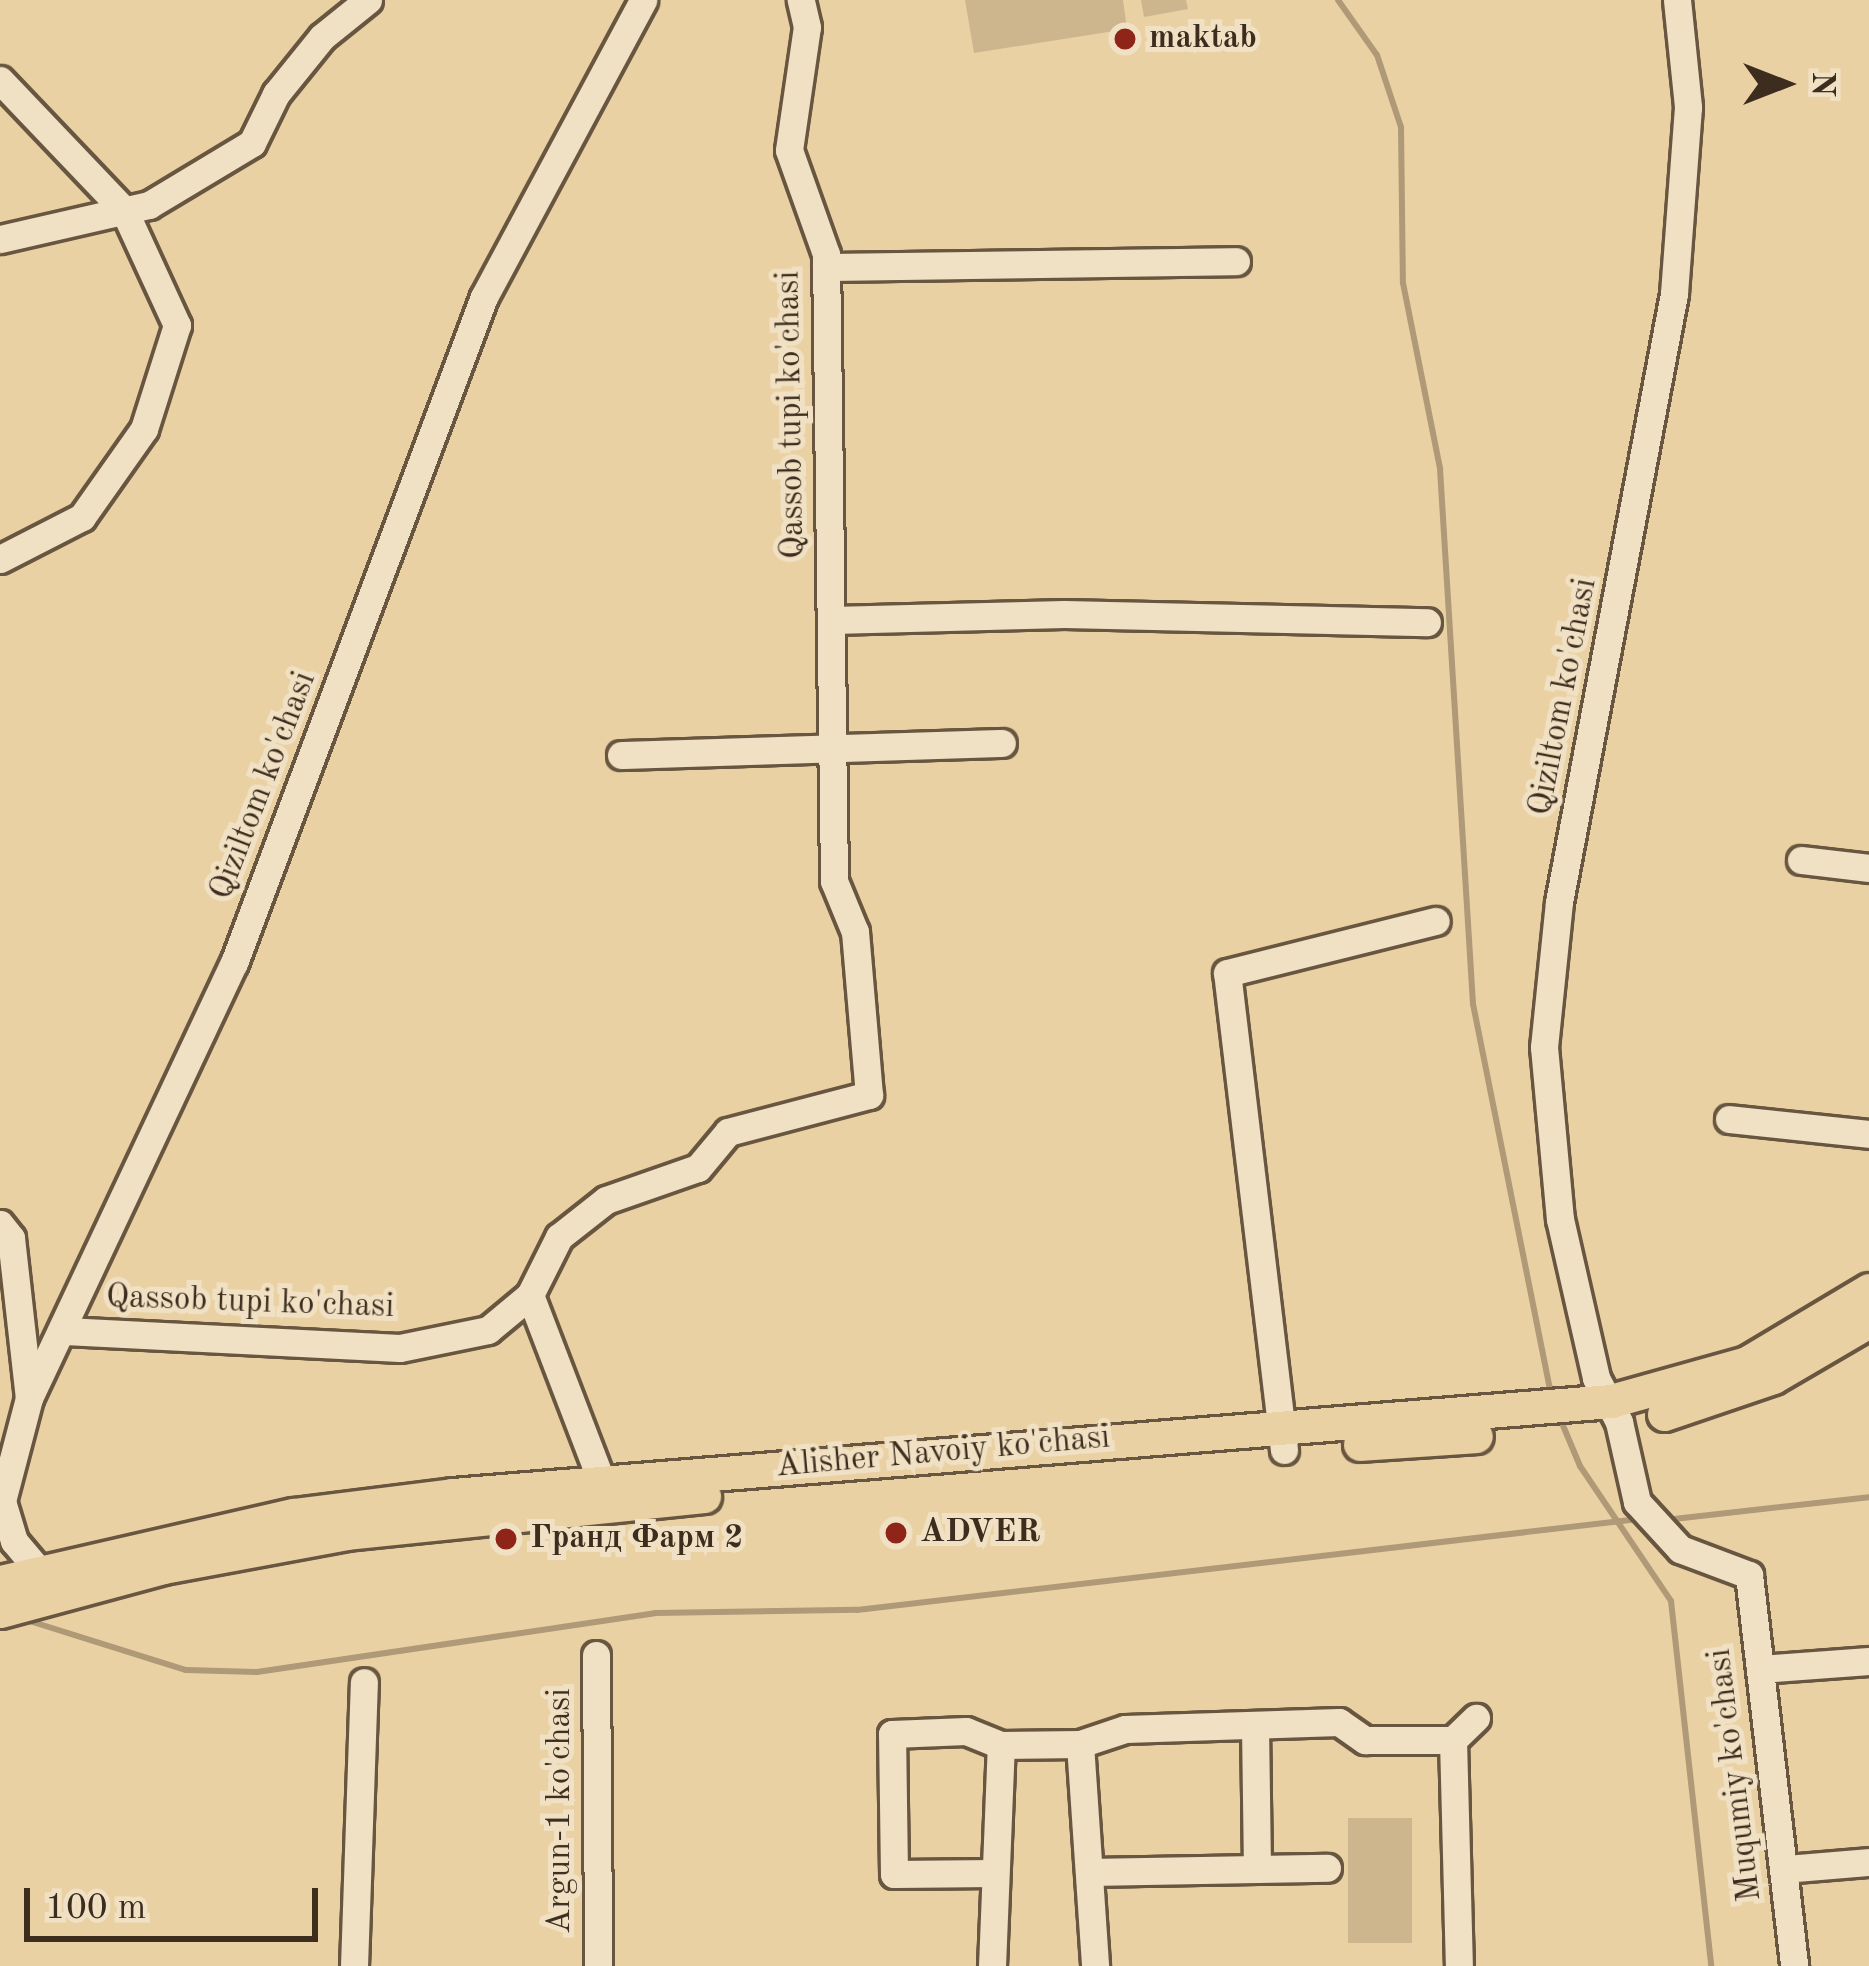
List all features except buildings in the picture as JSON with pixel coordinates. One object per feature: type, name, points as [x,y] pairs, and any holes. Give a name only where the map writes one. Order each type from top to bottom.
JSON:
[{"type":"main road","name":"Alisher Navoiy ko'chasi","points":[[1615,1412],[1747,1363],[1869,1290]]},
{"type":"main road","name":"Alisher Navoiy ko'chasi","points":[[4,1600],[50,1582],[293,1515],[1547,1421],[1615,1412],[1773,1377],[1869,1322]]},
{"type":"street","points":[[0,239],[149,205],[252,143],[276,94],[322,37],[368,0]]},
{"type":"street","name":"Qiziltom ko'chasi","points":[[50,1582],[7,1543],[2,1501],[29,1398],[65,1331],[234,963],[484,297],[644,0]]},
{"type":"street","name":"Qassob tupi ko'chasi","points":[[65,1331],[400,1348],[488,1330],[530,1295],[559,1237],[606,1200],[698,1168],[728,1132],[869,1095],[855,932],[834,881],[826,267],[789,150],[807,27],[801,0]]},
{"type":"street","name":"Qiziltom ko'chasi","points":[[1677,0],[1688,107],[1674,294],[1559,902],[1544,1047],[1560,1219],[1596,1378],[1615,1412],[1637,1502],[1660,1534],[1749,1575]]},
{"type":"street","points":[[0,80],[124,210],[177,325],[144,429],[82,518],[0,559]]},
{"type":"street","points":[[826,267],[1236,261]]},
{"type":"street","points":[[832,620],[1064,614],[1427,622]]},
{"type":"street","points":[[621,755],[1003,743]]},
{"type":"street","points":[[1801,860],[1869,868]]},
{"type":"street","points":[[1283,1438],[1226,973],[1436,921]]},
{"type":"street","points":[[1729,1119],[1869,1134]]},
{"type":"street","points":[[0,1224],[11,1238],[29,1398]]},
{"type":"street","points":[[530,1295],[607,1492]]},
{"type":"street","name":"Muqumiy ko'chasi","points":[[1749,1575],[1794,1966]]},
{"type":"street","name":"Argun-1 ko'chasi","points":[[596,1655],[598,1966]]},
{"type":"street","points":[[1760,1670],[1869,1660]]},
{"type":"street","points":[[354,1966],[364,1682]]},
{"type":"street","points":[[994,1873],[894,1874],[892,1734],[966,1731],[1001,1745],[1080,1744],[1125,1729],[1339,1722],[1365,1740],[1453,1740],[1476,1718]]},
{"type":"street","points":[[1255,1725],[1257,1869]]},
{"type":"street","points":[[1453,1740],[1459,1966]]},
{"type":"street","points":[[1080,1744],[1095,1966]]},
{"type":"street","points":[[992,1966],[1001,1745]]},
{"type":"street","points":[[1785,1869],[1869,1862]]},
{"type":"street","points":[[1089,1872],[1327,1868]]},
{"type":"shaded area","points":[[965,0],[1123,0],[1127,29],[974,53]]},
{"type":"shaded area","points":[[1141,0],[1186,0],[1188,9],[1144,17]]},
{"type":"shaded area","points":[[1348,1818],[1412,1818],[1412,1943],[1348,1943]]},
{"type":"waterway","points":[[1338,0],[1377,55],[1401,127],[1403,283],[1440,469],[1473,1004],[1551,1393]]},
{"type":"waterway","points":[[1559,1416],[1580,1466],[1671,1601],[1711,1966]]},
{"type":"waterway","points":[[1665,1520],[1869,1497]]},
{"type":"waterway","points":[[20,1618],[186,1670],[257,1672],[655,1613],[857,1610],[1639,1519]]},
{"type":"place","name":"maktab","points":[[1125,39]]},
{"type":"place","name":"ADVER","points":[[896,1533]]},
{"type":"place","name":"Гранд Фарм 2","points":[[506,1539]]}]
